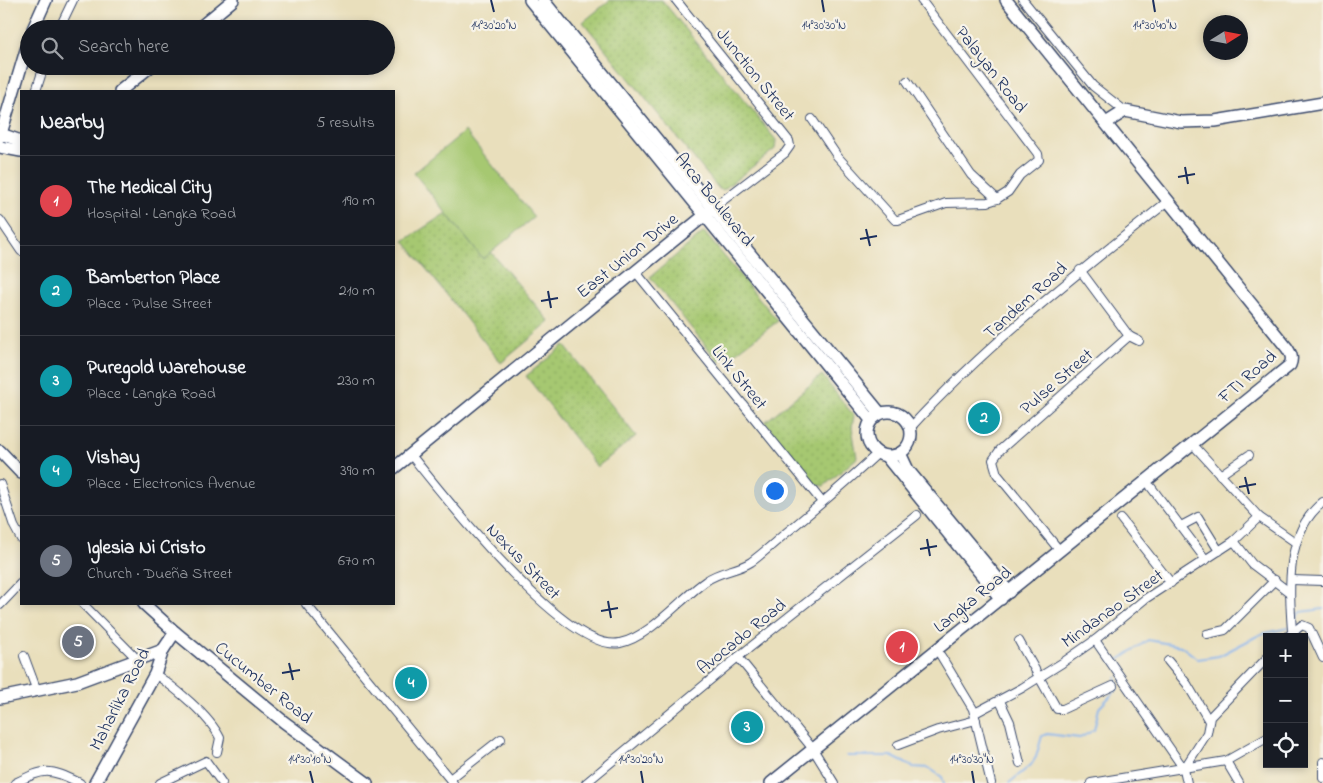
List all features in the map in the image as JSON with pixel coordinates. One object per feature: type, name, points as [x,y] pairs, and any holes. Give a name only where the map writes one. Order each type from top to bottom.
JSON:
[{"type":"street","points":[[37,20],[46,0]]},
{"type":"street","points":[[64,20],[74,0]]},
{"type":"street","points":[[209,20],[233,0]]},
{"type":"street","name":"Arca Boulevard","points":[[530,0],[709,211]]},
{"type":"street","name":"Arca Boulevard","points":[[543,0],[709,211],[876,417]]},
{"type":"street","name":"Junction Street","points":[[676,0],[786,136],[790,146]]},
{"type":"street","name":"Palayan Road","points":[[921,0],[1040,157],[1020,175],[1008,192],[997,199]]},
{"type":"street","name":"FTI Road","points":[[1006,0],[1106,123],[1167,202],[1287,348],[1292,357],[1290,366],[1060,551]]},
{"type":"street","points":[[1022,0],[1093,86],[1125,112],[1182,122],[1215,122],[1323,103]]},
{"type":"street","points":[[20,69],[0,135],[20,140]]},
{"type":"street","points":[[36,90],[41,75]]},
{"type":"street","points":[[121,90],[140,75]]},
{"type":"street","points":[[812,119],[838,156],[895,220],[901,220],[946,203],[988,202],[997,199],[971,175],[907,81]]},
{"type":"street","points":[[1106,123],[1125,112]]},
{"type":"street","points":[[0,146],[20,151]]},
{"type":"street","name":"East Union Drive","points":[[395,467],[709,211],[785,153],[790,146]]},
{"type":"street","name":"Tandem Road","points":[[910,428],[973,366],[1080,270],[1124,238],[1167,202]]},
{"type":"street","points":[[0,221],[20,250]]},
{"type":"street","points":[[1080,270],[1129,336],[1139,341]]},
{"type":"street","name":"Link Street","points":[[635,272],[822,502]]},
{"type":"street","name":"Pulse Street","points":[[1060,551],[997,474],[993,460],[1000,450],[1129,336]]},
{"type":"street","points":[[882,454],[900,453],[908,445],[910,428],[906,420],[897,413],[876,417],[867,436],[870,446],[882,454],[1005,596]]},
{"type":"street","points":[[1197,449],[1259,517],[1295,542]]},
{"type":"street","points":[[0,451],[20,472]]},
{"type":"street","points":[[900,453],[908,470],[1005,596]]},
{"type":"street","name":"Nexus Street","points":[[411,455],[451,504],[530,591],[553,612],[603,642],[619,644],[632,639],[711,577],[750,562],[882,454]]},
{"type":"street","points":[[1220,475],[1249,455]]},
{"type":"street","points":[[0,484],[14,526],[20,537]]},
{"type":"street","points":[[1151,487],[1206,560]]},
{"type":"street","points":[[1289,633],[1289,592],[1295,542],[1316,508],[1323,502]]},
{"type":"street","name":"Avocado Road","points":[[586,783],[738,657],[917,515]]},
{"type":"street","points":[[1181,526],[1198,517],[1219,551]]},
{"type":"street","name":"Mindanao Street","points":[[898,745],[975,716],[1040,677],[1095,640],[1145,599],[1219,551],[1259,517]]},
{"type":"street","points":[[1121,518],[1171,583]]},
{"type":"street","points":[[1234,540],[1252,564],[1289,592]]},
{"type":"street","name":"Langka Road","points":[[771,783],[1060,551]]},
{"type":"street","points":[[1207,634],[1225,630],[1275,580]]},
{"type":"street","points":[[1291,580],[1323,581]]},
{"type":"street","points":[[0,605],[20,584]]},
{"type":"street","points":[[84,605],[138,660]]},
{"type":"street","name":"Cucumber Road","points":[[145,605],[174,632],[284,722],[367,783]]},
{"type":"street","points":[[307,605],[452,781],[501,739]]},
{"type":"street","points":[[1290,633],[1302,625],[1309,628],[1323,658]]},
{"type":"street","name":"Maharlika Road","points":[[95,783],[155,674],[162,650],[174,632]]},
{"type":"street","points":[[1095,640],[1184,769],[1187,783]]},
{"type":"street","points":[[1019,641],[1057,709],[1060,710],[1113,686]]},
{"type":"street","points":[[0,698],[77,682],[162,650]]},
{"type":"street","points":[[24,656],[37,691]]},
{"type":"street","points":[[941,656],[960,684],[975,716],[992,783]]},
{"type":"street","points":[[738,657],[813,749],[834,783]]},
{"type":"street","points":[[1168,661],[1187,684],[1210,722]]},
{"type":"street","points":[[1184,769],[1207,733],[1210,717],[1263,662]]},
{"type":"street","points":[[155,674],[177,691],[214,728],[220,738],[217,752]]},
{"type":"street","points":[[1000,701],[1010,722],[1020,763]]},
{"type":"street","points":[[1091,783],[1226,761],[1263,740]]},
{"type":"street","points":[[160,783],[206,761],[222,783]]},
{"type":"street","points":[[1226,761],[1239,783]]},
{"type":"street","points":[[1323,762],[1323,778]]},
{"type":"street","points":[[15,783],[31,775],[51,770],[80,783]]},
{"type":"green space","points":[[610,0],[662,0],[776,140],[775,149],[723,190],[719,189],[583,22]]},
{"type":"green space","points":[[465,131],[534,217],[483,259],[414,173]]},
{"type":"green space","points":[[446,213],[482,258],[491,252],[550,322],[501,363],[404,241]]},
{"type":"green space","points":[[704,232],[778,321],[732,356],[730,353],[719,362],[650,277]]},
{"type":"green space","points":[[564,345],[636,436],[597,467],[526,376]]},
{"type":"green space","points":[[822,375],[854,416],[852,427],[857,458],[824,486],[816,485],[765,422]]},
{"type":"waterway","points":[[1294,622],[1301,612],[1323,609]]},
{"type":"waterway","points":[[1115,665],[1116,662],[1148,640],[1181,646],[1198,659],[1219,656],[1261,634],[1288,628]]},
{"type":"waterway","points":[[1009,783],[1031,765],[1036,757],[1042,736],[1047,734],[1080,738],[1094,730],[1099,708],[1117,689],[1116,677]]},
{"type":"waterway","points":[[847,756],[891,756],[913,767],[929,768],[942,777],[944,783]]},
{"type":"place","name":"Bamberton Place","points":[[984,418]]},
{"type":"place","name":"Iglesia Ni Cristo","points":[[78,642]]},
{"type":"place","name":"The Medical City","points":[[902,647]]},
{"type":"place","name":"Vishay","points":[[411,683]]},
{"type":"place","name":"Puregold Warehouse","points":[[747,727]]}]
